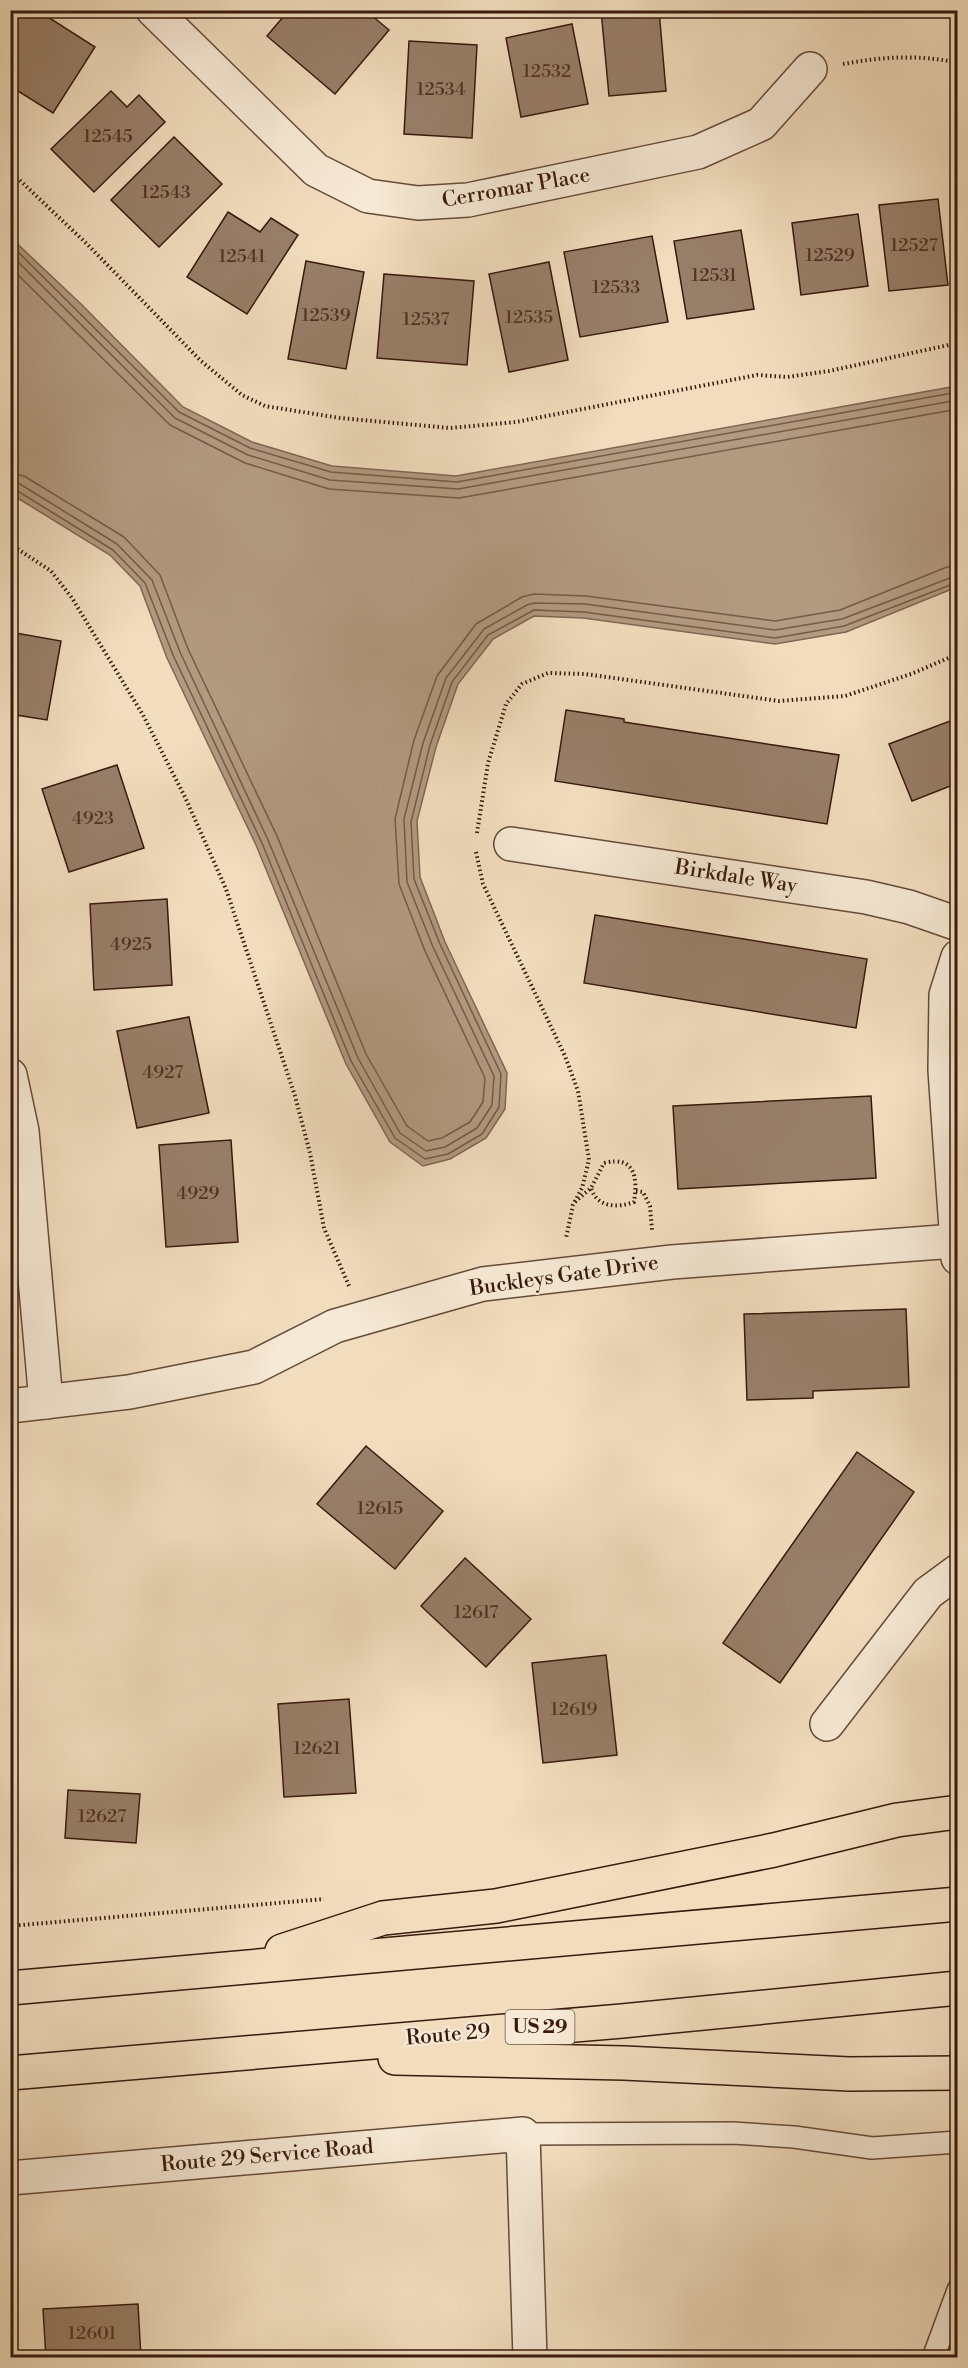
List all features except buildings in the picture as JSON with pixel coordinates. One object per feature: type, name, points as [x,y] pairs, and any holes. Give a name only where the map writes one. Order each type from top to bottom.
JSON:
[{"type":"main road","points":[[226,1970],[383,1918],[496,1906],[774,1850],[897,1820],[957,1812]]},
{"type":"main road","points":[[10,1988],[957,1904]]},
{"type":"main road","name":"Route 29","points":[[10,2073],[622,2020],[957,1988]]},
{"type":"main road","points":[[213,2055],[624,2063],[849,2074],[957,2073]]},
{"type":"street","name":"Cerromar Place","points":[[153,10],[316,170],[368,196],[418,203],[468,200],[698,152],[761,124],[810,69]]},
{"type":"street","name":"Birkdale Way","points":[[511,844],[860,896],[909,907],[957,924]]},
{"type":"street","points":[[956,1249],[945,1070],[946,995],[957,957]]},
{"type":"street","points":[[10,1075],[22,1131],[46,1402]]},
{"type":"street","name":"Buckleys Gate Drive","points":[[10,1406],[129,1392],[254,1367],[335,1326],[483,1284],[672,1262],[956,1249]]},
{"type":"street","points":[[827,1724],[928,1593],[957,1570]]},
{"type":"street","points":[[523,2134],[530,2358]]},
{"type":"street","name":"Route 29 Service Road","points":[[10,2178],[523,2134]]},
{"type":"lane","points":[[523,2134],[733,2133],[794,2137],[872,2148],[957,2142]]},
{"type":"lane","points":[[933,2358],[957,2290]]},
{"type":"path","points":[[810,69],[879,57],[935,57],[957,63]]},
{"type":"path","points":[[10,171],[87,244],[201,361],[242,395],[265,406],[340,418],[450,428],[516,422],[757,375],[787,377],[829,371],[957,343]]},
{"type":"path","points":[[10,544],[51,571],[72,598],[143,715],[185,797],[226,889],[295,1096],[310,1153],[324,1228],[353,1295]]},
{"type":"path","points":[[573,1205],[591,1188],[604,1163],[612,1161],[624,1163],[632,1169],[636,1178],[634,1202],[623,1206],[610,1206],[598,1201],[591,1188]]},
{"type":"path","points":[[636,1191],[643,1192],[650,1206],[652,1232]]},
{"type":"water","points":[[10,237],[81,304],[183,407],[252,442],[332,466],[456,476],[957,386],[957,587],[846,632],[775,644],[583,618],[534,616],[493,639],[458,684],[436,747],[417,821],[420,877],[445,942],[507,1073],[505,1109],[486,1138],[450,1159],[423,1166],[390,1142],[346,1064],[256,845],[167,658],[140,586],[110,555],[11,494]]}]
